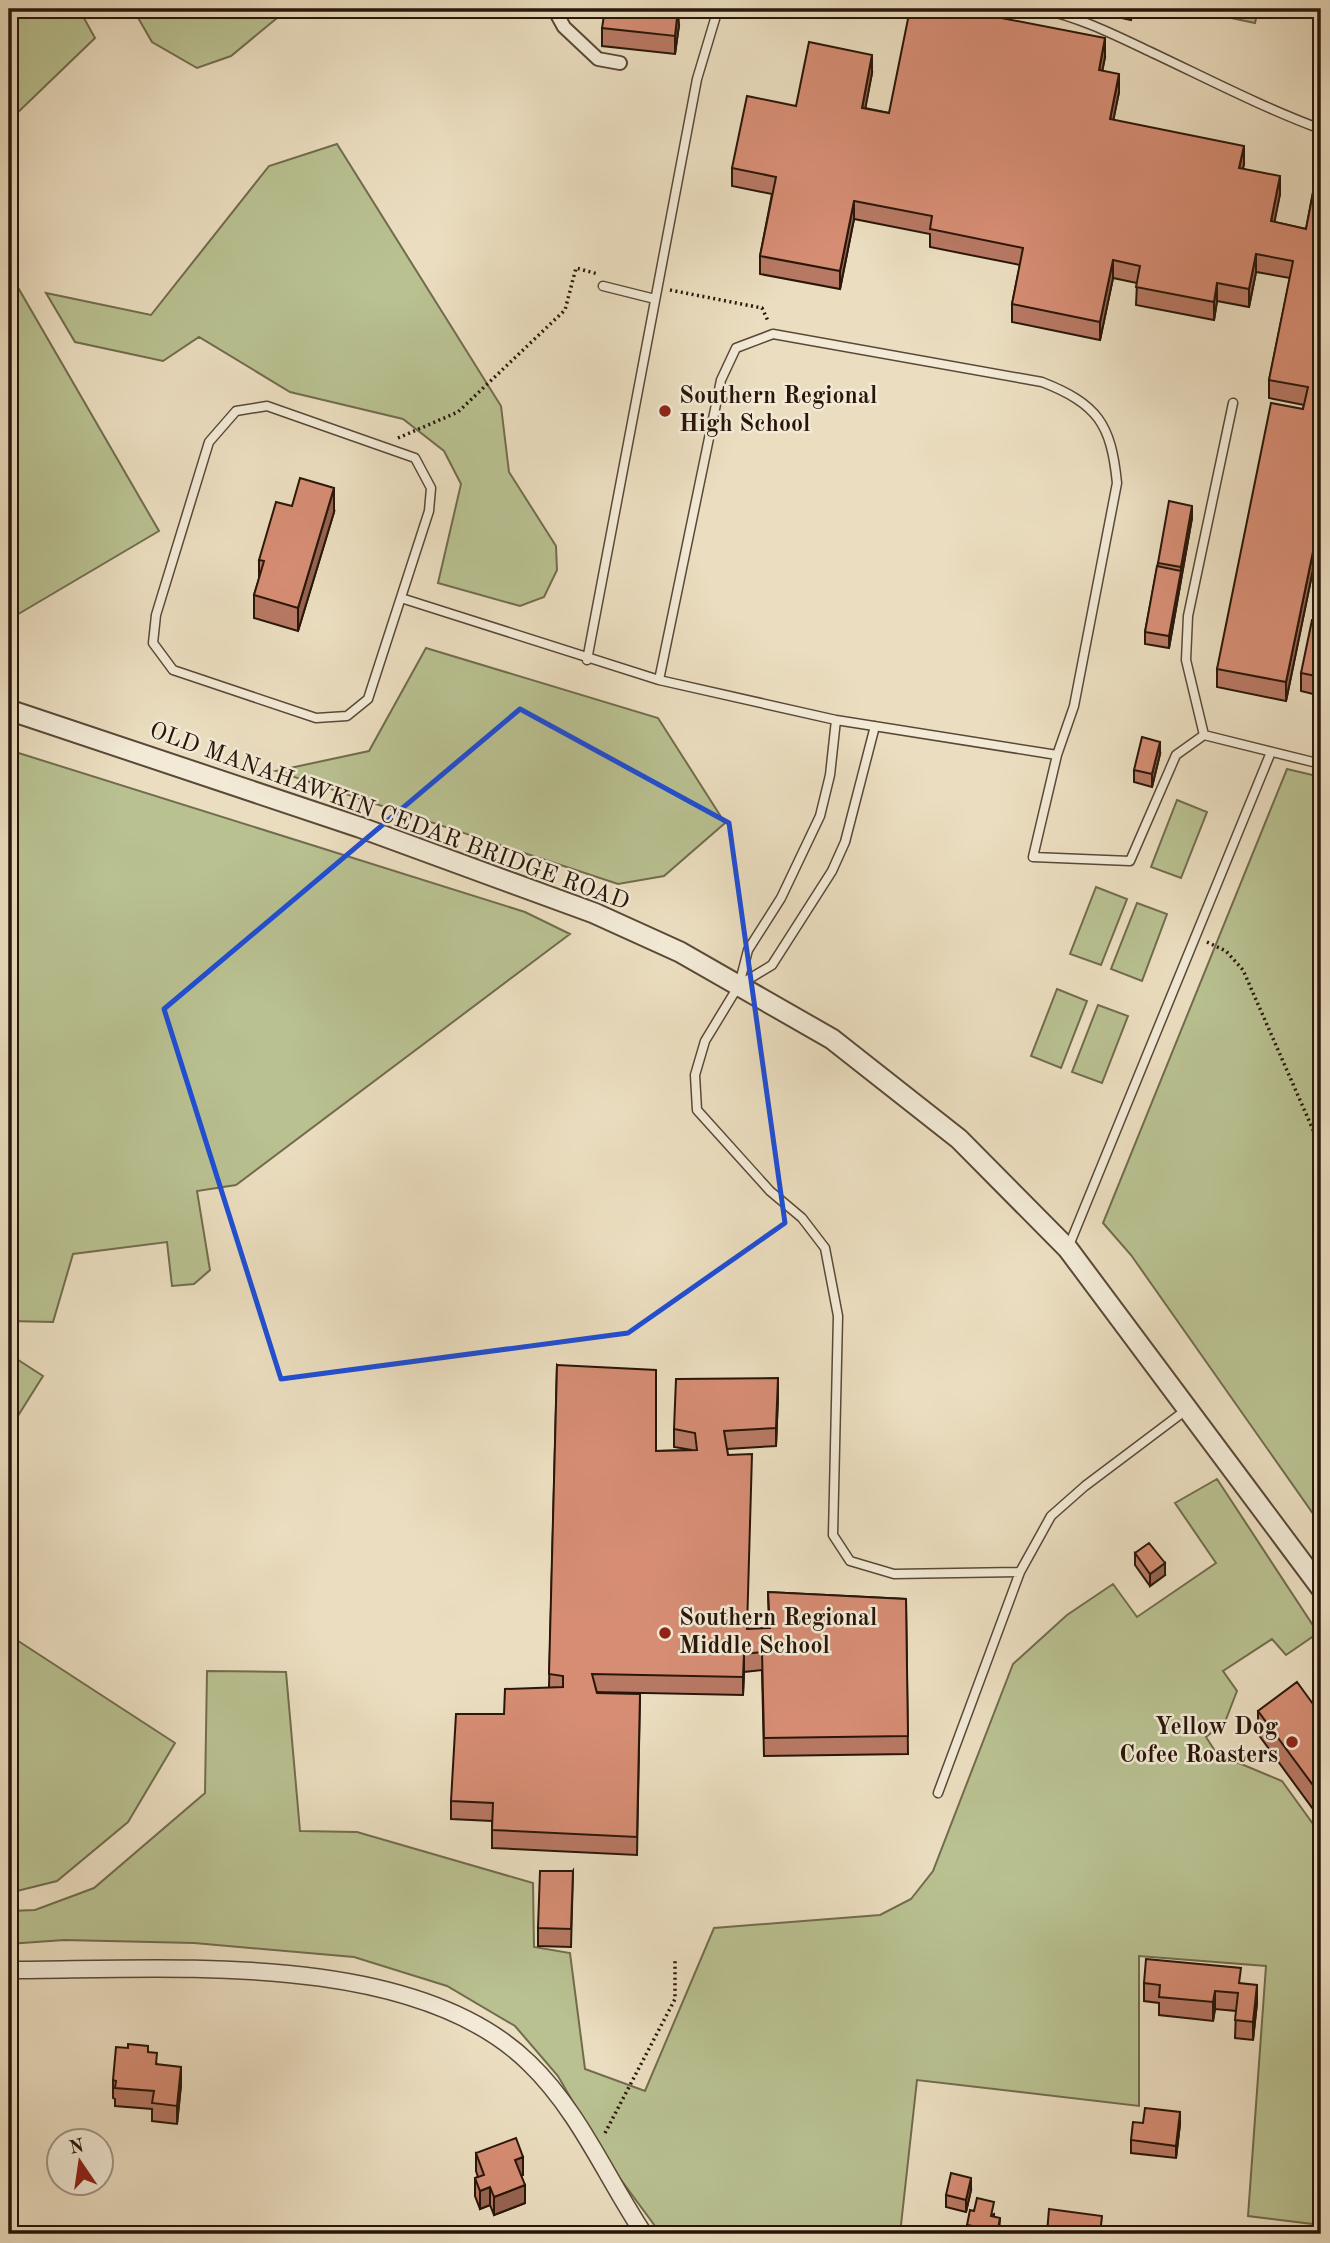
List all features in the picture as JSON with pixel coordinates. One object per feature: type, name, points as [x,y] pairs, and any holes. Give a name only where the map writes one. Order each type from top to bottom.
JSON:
[{"type":"street","points":[[554,9],[564,27],[598,59],[620,64]]},
{"type":"street","name":"OLD MANAHAWKIN CEDAR BRIDGE ROAD","points":[[9,710],[337,819],[594,913],[680,952],[832,1039],[951,1132],[1068,1249],[1321,1588]]},
{"type":"street","points":[[9,1970],[235,1970],[335,1978],[409,1995],[483,2028],[529,2062],[569,2110],[614,2189],[644,2234]]},
{"type":"lane","points":[[587,660],[692,103],[718,9]]},
{"type":"lane","points":[[1041,9],[1057,12],[1125,40],[1285,116],[1321,129]]},
{"type":"lane","points":[[603,286],[655,299]]},
{"type":"lane","points":[[659,680],[721,380],[736,348],[773,334],[1042,382],[1077,396],[1104,425],[1115,453],[1117,483],[1074,706],[1057,755],[1033,857],[1130,861],[1176,755],[1204,735],[1321,764]]},
{"type":"lane","points":[[1204,735],[1186,660],[1188,616],[1233,403]]},
{"type":"lane","points":[[267,406],[380,446],[415,458],[431,488],[429,511],[368,699],[347,716],[316,718],[173,670],[153,643],[156,615],[209,442],[236,411],[267,406]]},
{"type":"lane","points":[[401,598],[587,660],[659,680],[836,720],[1057,755]]},
{"type":"lane","points":[[836,720],[830,775],[820,816],[781,898],[748,950],[739,985],[705,1041],[695,1075],[696,1110],[770,1191],[802,1218],[825,1248],[838,1316],[833,1535],[850,1561],[894,1574],[1020,1572]]},
{"type":"lane","points":[[739,985],[772,965],[832,871],[845,842],[875,726]]},
{"type":"lane","points":[[1068,1249],[1271,752]]},
{"type":"lane","points":[[938,1793],[1020,1572],[1051,1516],[1084,1486],[1188,1409]]},
{"type":"path","points":[[380,446],[458,412],[565,310],[576,268],[605,276]]},
{"type":"path","points":[[657,287],[762,308],[773,334]]},
{"type":"path","points":[[1195,937],[1226,951],[1243,970],[1321,1148]]},
{"type":"path","points":[[595,2152],[675,2000],[675,1959]]},
{"type":"highlighted area","points":[[520,709],[729,823],[785,1223],[628,1333],[281,1379],[164,1009]]},
{"type":"green space","points":[[9,9],[79,9],[95,38],[9,121]]},
{"type":"green space","points":[[133,9],[288,9],[231,56],[197,68],[152,42]]},
{"type":"green space","points":[[1189,9],[1258,9],[1255,23]]},
{"type":"green space","points":[[337,144],[501,406],[509,472],[556,546],[557,570],[544,597],[520,606],[438,583],[461,484],[444,451],[403,419],[290,392],[199,337],[163,361],[75,342],[46,293],[151,315],[269,166]]},
{"type":"green space","points":[[9,272],[159,531],[15,616],[9,606]]},
{"type":"green space","points":[[426,648],[658,718],[725,823],[664,876],[618,884],[276,771],[369,751]]},
{"type":"green space","points":[[9,750],[525,912],[570,934],[236,1185],[197,1191],[210,1270],[194,1284],[172,1286],[167,1242],[73,1254],[53,1322],[9,1321]]},
{"type":"green space","points":[[1287,769],[1321,777],[1321,1525],[1131,1255],[1103,1223]]},
{"type":"green space","points":[[1177,800],[1207,812],[1181,878],[1151,867]]},
{"type":"green space","points":[[1096,887],[1127,899],[1101,965],[1070,954]]},
{"type":"green space","points":[[1137,903],[1167,914],[1142,981],[1111,969]]},
{"type":"green space","points":[[1057,989],[1087,1001],[1061,1068],[1031,1056]]},
{"type":"green space","points":[[1098,1005],[1128,1016],[1102,1083],[1072,1072]]},
{"type":"green space","points":[[9,1354],[43,1376],[9,1430]]},
{"type":"green space","points":[[1217,1479],[1318,1633],[1286,1655],[1272,1639],[1223,1671],[1237,1691],[1225,1722],[1206,1737],[1217,1754],[1282,1781],[1321,1835],[1321,2147],[1316,2153],[1321,2158],[1321,2225],[1248,2216],[1266,1966],[1139,1956],[1139,2106],[917,2080],[900,2234],[661,2234],[607,2161],[558,2076],[515,2026],[447,1986],[354,1957],[194,1943],[64,1940],[9,1944],[9,1911],[35,1910],[94,1888],[205,1793],[207,1671],[286,1672],[300,1831],[357,1832],[533,1883],[534,1947],[570,1953],[585,2069],[645,2091],[714,1928],[880,1915],[911,1899],[933,1871],[1013,1664],[1067,1615],[1113,1584],[1137,1617],[1216,1563],[1175,1503]]},
{"type":"green space","points":[[9,1635],[175,1743],[128,1822],[57,1881],[9,1893]]},
{"type":"building","points":[[605,9],[678,9],[675,36],[602,28]]},
{"type":"building","points":[[910,9],[955,9],[1105,38],[1099,70],[1119,74],[1110,119],[1244,146],[1239,168],[1280,176],[1271,221],[1306,229],[1321,151],[1321,544],[1315,542],[1286,682],[1217,669],[1271,403],[1303,409],[1308,387],[1269,380],[1293,261],[1256,254],[1249,289],[1217,283],[1214,302],[1136,287],[1140,266],[1113,260],[1100,322],[1012,304],[1023,248],[930,229],[932,216],[854,201],[840,271],[760,256],[776,177],[732,168],[747,96],[796,106],[809,42],[872,55],[862,108],[889,113]]},
{"type":"building","points":[[300,478],[334,488],[298,608],[254,595],[264,561],[259,560],[276,502],[292,506]]},
{"type":"building","points":[[1169,501],[1192,506],[1181,567],[1158,563]]},
{"type":"building","points":[[1157,566],[1181,571],[1169,636],[1145,632]]},
{"type":"building","points":[[1312,620],[1321,621],[1321,677],[1301,673]]},
{"type":"building","points":[[1142,737],[1160,742],[1152,774],[1134,770]]},
{"type":"building","points":[[557,1365],[656,1370],[656,1451],[697,1450],[695,1433],[674,1429],[676,1379],[778,1378],[776,1428],[724,1431],[728,1455],[752,1454],[747,1629],[770,1628],[768,1592],[906,1599],[908,1736],[764,1738],[762,1652],[744,1654],[743,1677],[592,1674],[597,1693],[640,1694],[637,1837],[492,1830],[493,1803],[451,1801],[456,1714],[504,1714],[505,1689],[563,1687],[563,1676],[549,1674]]},
{"type":"building","points":[[1149,1543],[1165,1563],[1150,1574],[1135,1553]]},
{"type":"building","points":[[1297,1682],[1321,1715],[1321,1796],[1258,1711]]},
{"type":"building","points":[[540,1871],[573,1871],[571,1929],[538,1928]]},
{"type":"building","points":[[1146,1959],[1241,1968],[1239,1983],[1257,1985],[1253,2022],[1235,2020],[1238,1993],[1215,1991],[1213,2002],[1159,1997],[1160,1985],[1144,1983]]},
{"type":"building","points":[[128,2044],[148,2046],[148,2052],[157,2053],[156,2064],[181,2067],[177,2106],[152,2103],[154,2091],[115,2088],[116,2081],[113,2080],[116,2047],[128,2048]]},
{"type":"building","points":[[1145,2108],[1180,2112],[1176,2146],[1131,2140],[1133,2122],[1143,2123]]},
{"type":"building","points":[[516,2138],[523,2157],[515,2160],[525,2185],[494,2197],[490,2187],[480,2191],[475,2178],[484,2175],[476,2153]]},
{"type":"building","points":[[951,2173],[971,2178],[966,2200],[946,2195]]},
{"type":"building","points":[[977,2198],[994,2202],[991,2216],[1000,2218],[997,2234],[971,2234],[973,2226],[967,2225],[970,2210],[974,2211]]},
{"type":"building","points":[[1049,2209],[1102,2216],[1100,2234],[1047,2233]]},
{"type":"place","name":"Southern Regional High School","points":[[665,411]]},
{"type":"place","name":"Southern Regional Middle School","points":[[665,1633]]},
{"type":"place","name":"Yellow Dog Cofee Roasters","points":[[1292,1742]]}]
